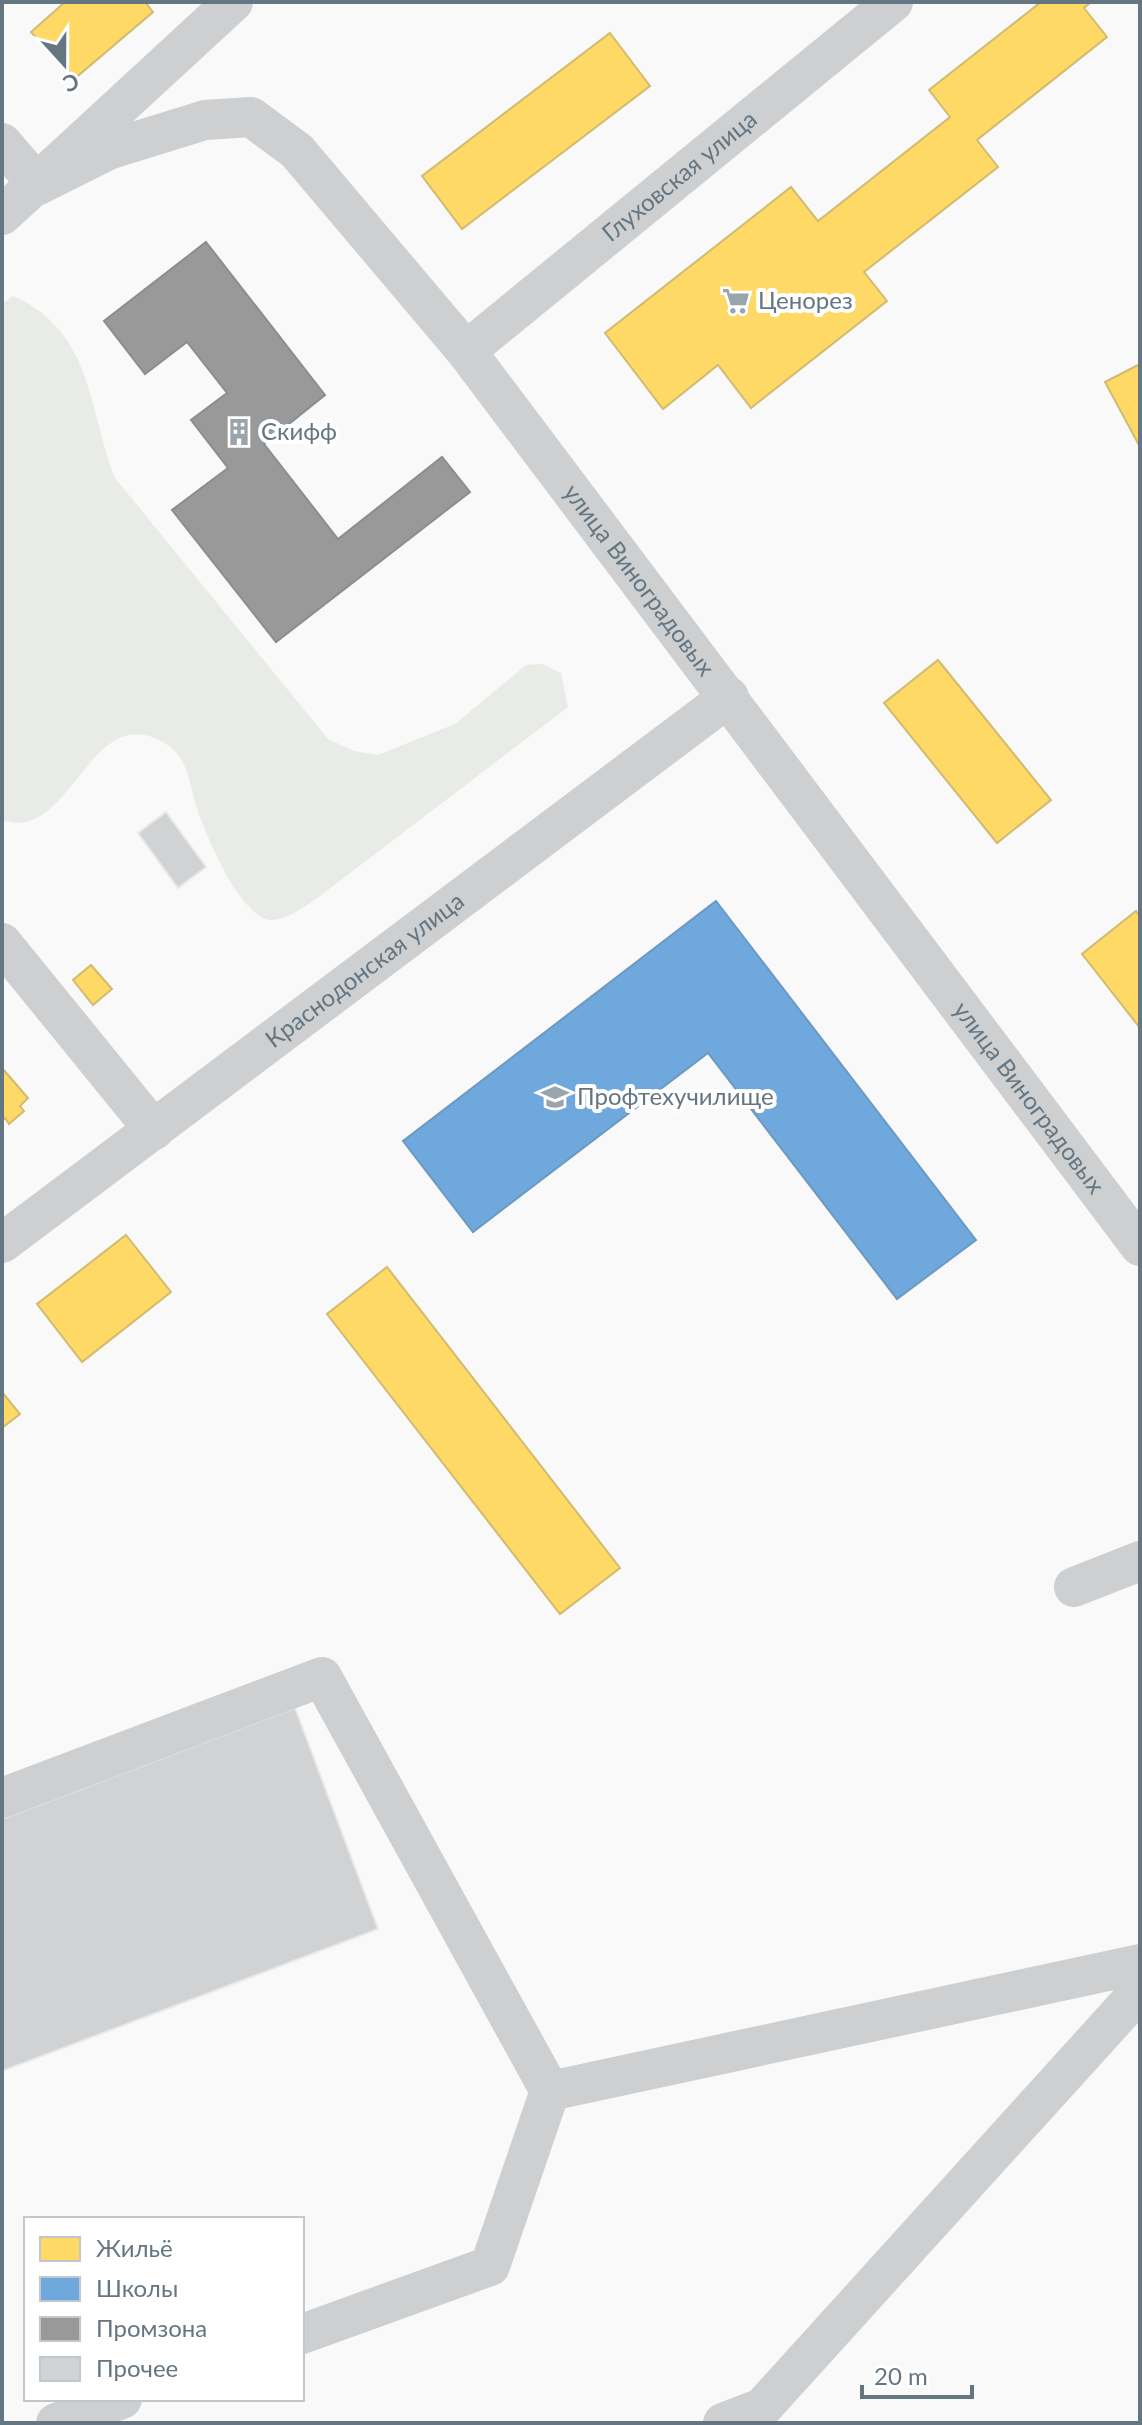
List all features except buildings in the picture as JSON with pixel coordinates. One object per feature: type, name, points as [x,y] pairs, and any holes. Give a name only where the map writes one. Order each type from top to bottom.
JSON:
[{"type":"street","points":[[2,215],[233,2]]},
{"type":"street","name":"Глуховская улица","points":[[466,351],[893,2]]},
{"type":"street","name":"улица Виноградовых","points":[[38,185],[108,150],[205,120],[251,117],[297,151],[466,351],[1140,1246]]},
{"type":"street","points":[[2,143],[38,185]]},
{"type":"street","name":"Краснодонская улица","points":[[2,1243],[729,697]]},
{"type":"street","points":[[2,943],[154,1130]]},
{"type":"street","points":[[1074,1587],[1140,1561]]},
{"type":"street","points":[[2,1798],[322,1677],[550,2091],[490,2266],[304,2333]]},
{"type":"street","points":[[550,2091],[1140,1964]]},
{"type":"street","points":[[723,2423],[762,2408],[1140,1991]]},
{"type":"street","points":[[56,2423],[116,2401]]},
{"type":"shaded area","points":[[13,296],[39,311],[59,330],[73,351],[84,374],[115,478],[328,739],[354,751],[378,755],[455,724],[526,665],[543,664],[561,673],[568,707],[316,899],[278,919],[261,917],[249,907],[228,877],[203,826],[180,758],[166,744],[140,734],[118,739],[99,753],[47,812],[26,822],[2,820],[2,304]]},
{"type":"place","name":"Ценорез","points":[[736,301]]},
{"type":"place","name":"Скифф","points":[[239,432]]},
{"type":"place","name":"Профтехучилище","points":[[555,1097]]}]
